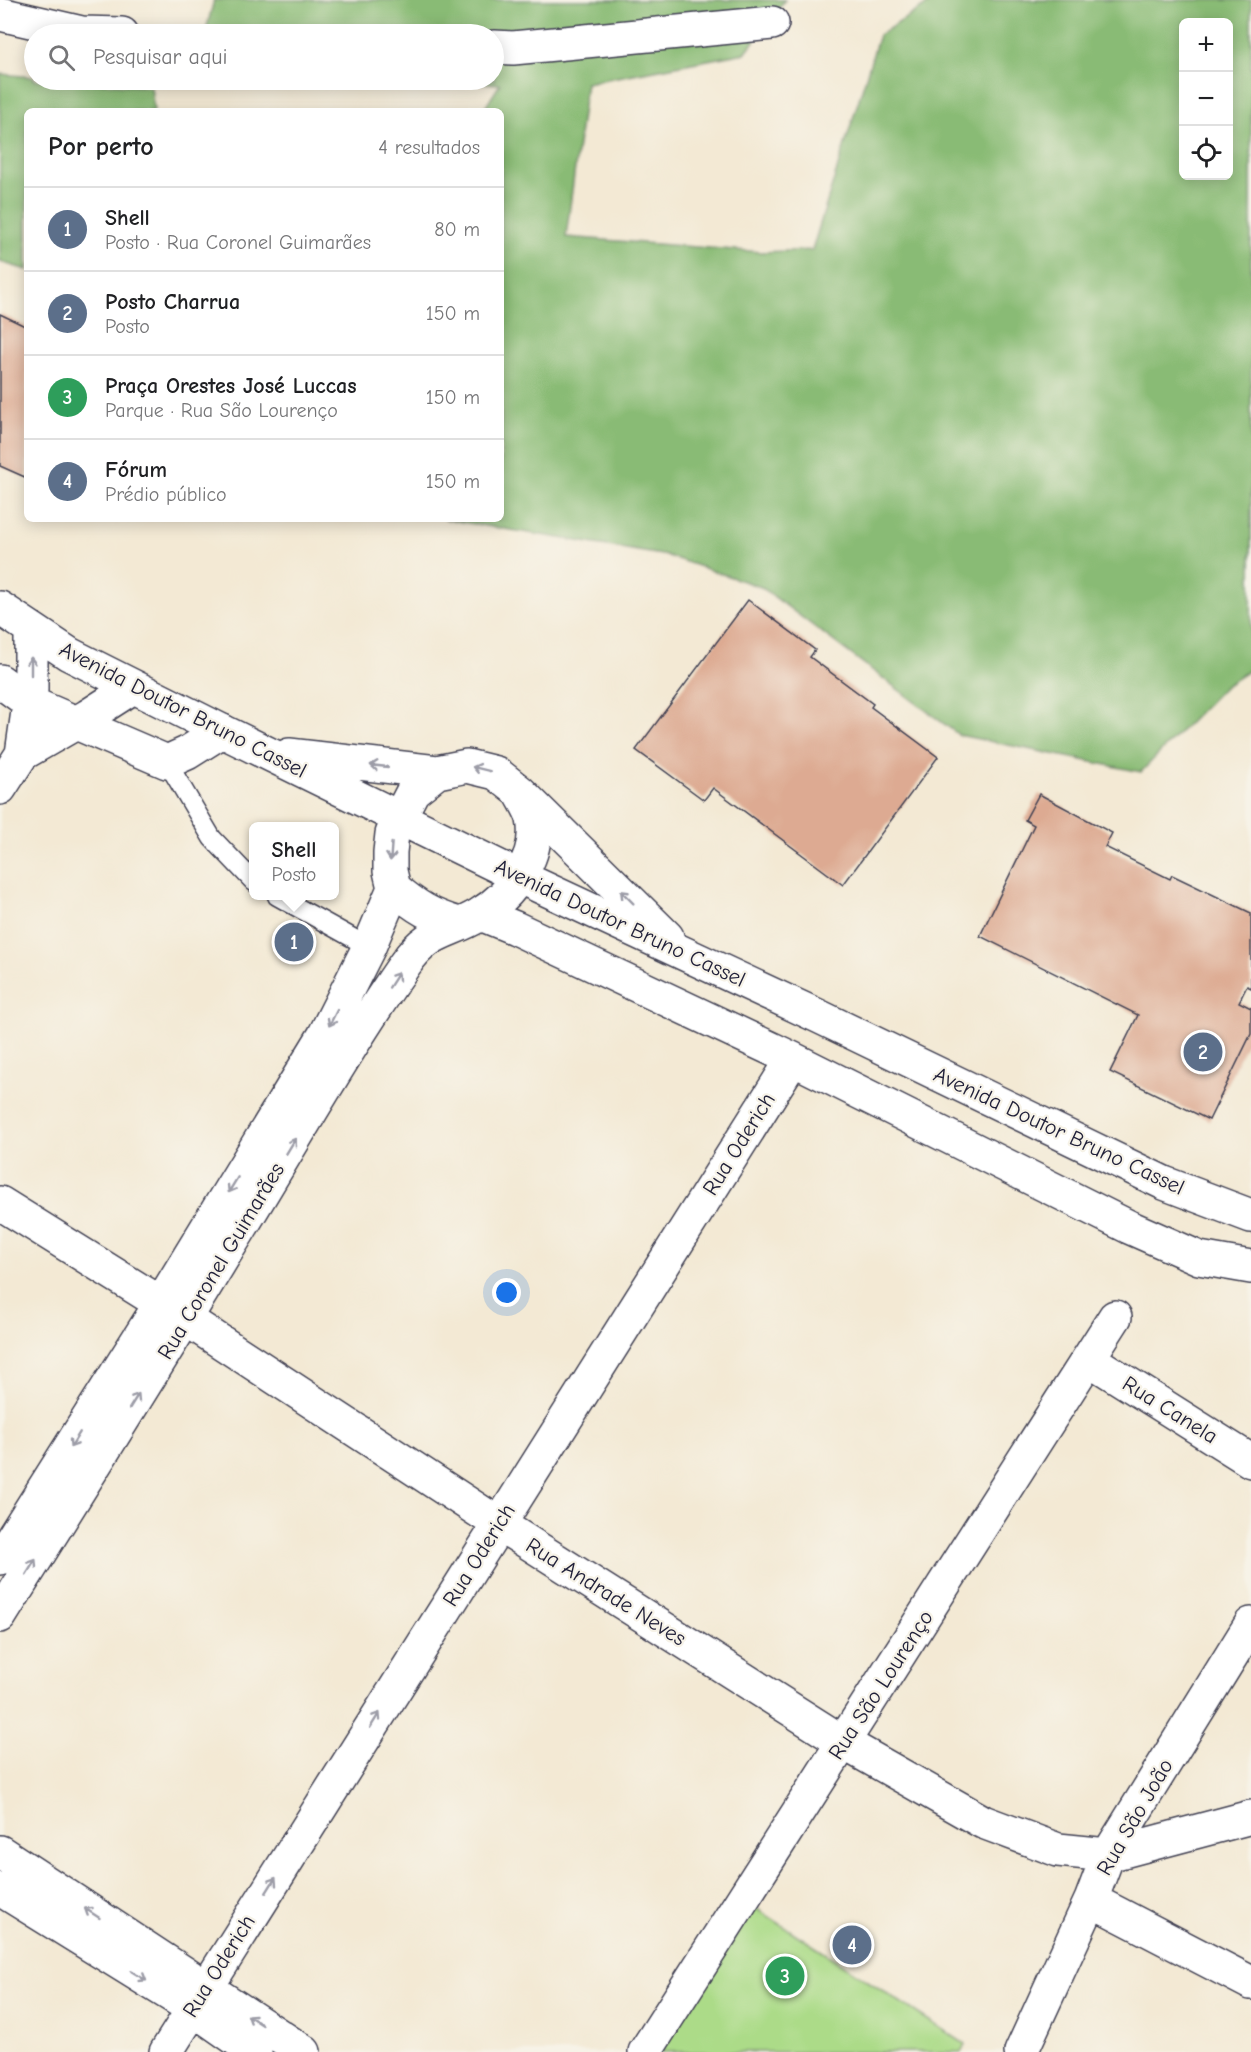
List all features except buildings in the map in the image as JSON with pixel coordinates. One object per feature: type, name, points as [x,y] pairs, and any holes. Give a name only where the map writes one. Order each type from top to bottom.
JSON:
[{"type":"street","points":[[0,14],[43,24]]},
{"type":"street","points":[[504,48],[772,23]]},
{"type":"street","name":"Avenida Doutor Bruno Cassel","points":[[0,608],[69,654],[520,877],[818,1016],[1164,1183],[1251,1216]]},
{"type":"street","points":[[0,788],[22,754],[30,704],[32,629]]},
{"type":"street","points":[[0,681],[30,704],[167,762],[187,753],[222,731]]},
{"type":"street","points":[[22,754],[133,687]]},
{"type":"street","points":[[264,752],[437,772],[467,766],[496,773],[520,792],[683,953]]},
{"type":"street","points":[[437,772],[413,790],[392,834],[390,870],[394,888],[413,905],[435,917],[470,919],[515,928],[793,1059],[1129,1227],[1199,1258],[1251,1267]]},
{"type":"street","name":"Rua Coronel Guimarães","points":[[0,1558],[173,1311],[404,965],[417,948],[438,933],[470,919],[502,898],[520,877],[532,849],[532,819],[520,792]]},
{"type":"street","name":"Rua Coronel Guimarães","points":[[0,1616],[173,1311],[324,1036],[369,947],[394,888]]},
{"type":"street","name":"Rua Oderich","points":[[166,2052],[793,1059]]},
{"type":"street","name":"Rua Andrade Neves","points":[[0,1203],[173,1311],[499,1524],[844,1743],[983,1822],[1058,1850],[1108,1855],[1251,1817]]},
{"type":"street","name":"Rua São Lourenço","points":[[645,2052],[1115,1317]]},
{"type":"street","name":"Rua Canela","points":[[1089,1359],[1251,1461]]},
{"type":"street","name":"Rua São João","points":[[1021,2052],[1091,1900],[1108,1855],[1251,1624]]},
{"type":"street","points":[[0,1852],[199,1998],[255,2052]]},
{"type":"street","points":[[0,1889],[199,1998],[304,2052]]},
{"type":"street","points":[[1091,1900],[1251,1983]]},
{"type":"lane","points":[[167,762],[212,838],[249,877]]},
{"type":"lane","points":[[284,900],[369,947]]},
{"type":"green space","points":[[214,0],[785,0],[745,53],[586,83],[566,237],[761,252],[812,250],[879,35],[934,0],[1251,0],[1251,669],[1225,686],[1141,772],[959,735],[761,587],[668,556],[462,522],[504,522],[504,108],[485,108],[496,90],[504,90],[504,24],[208,24]]},
{"type":"green space","points":[[0,74],[24,76],[24,90],[151,90],[154,108],[24,108],[24,269],[0,262]]},
{"type":"green space","points":[[754,1907],[965,2044],[961,2052],[660,2052]]},
{"type":"place","name":"Shell","points":[[294,942]]},
{"type":"place","name":"Posto Charrua","points":[[1203,1052]]},
{"type":"place","name":"Fórum","points":[[852,1945]]},
{"type":"place","name":"Praça Orestes José Luccas","points":[[785,1976]]}]
